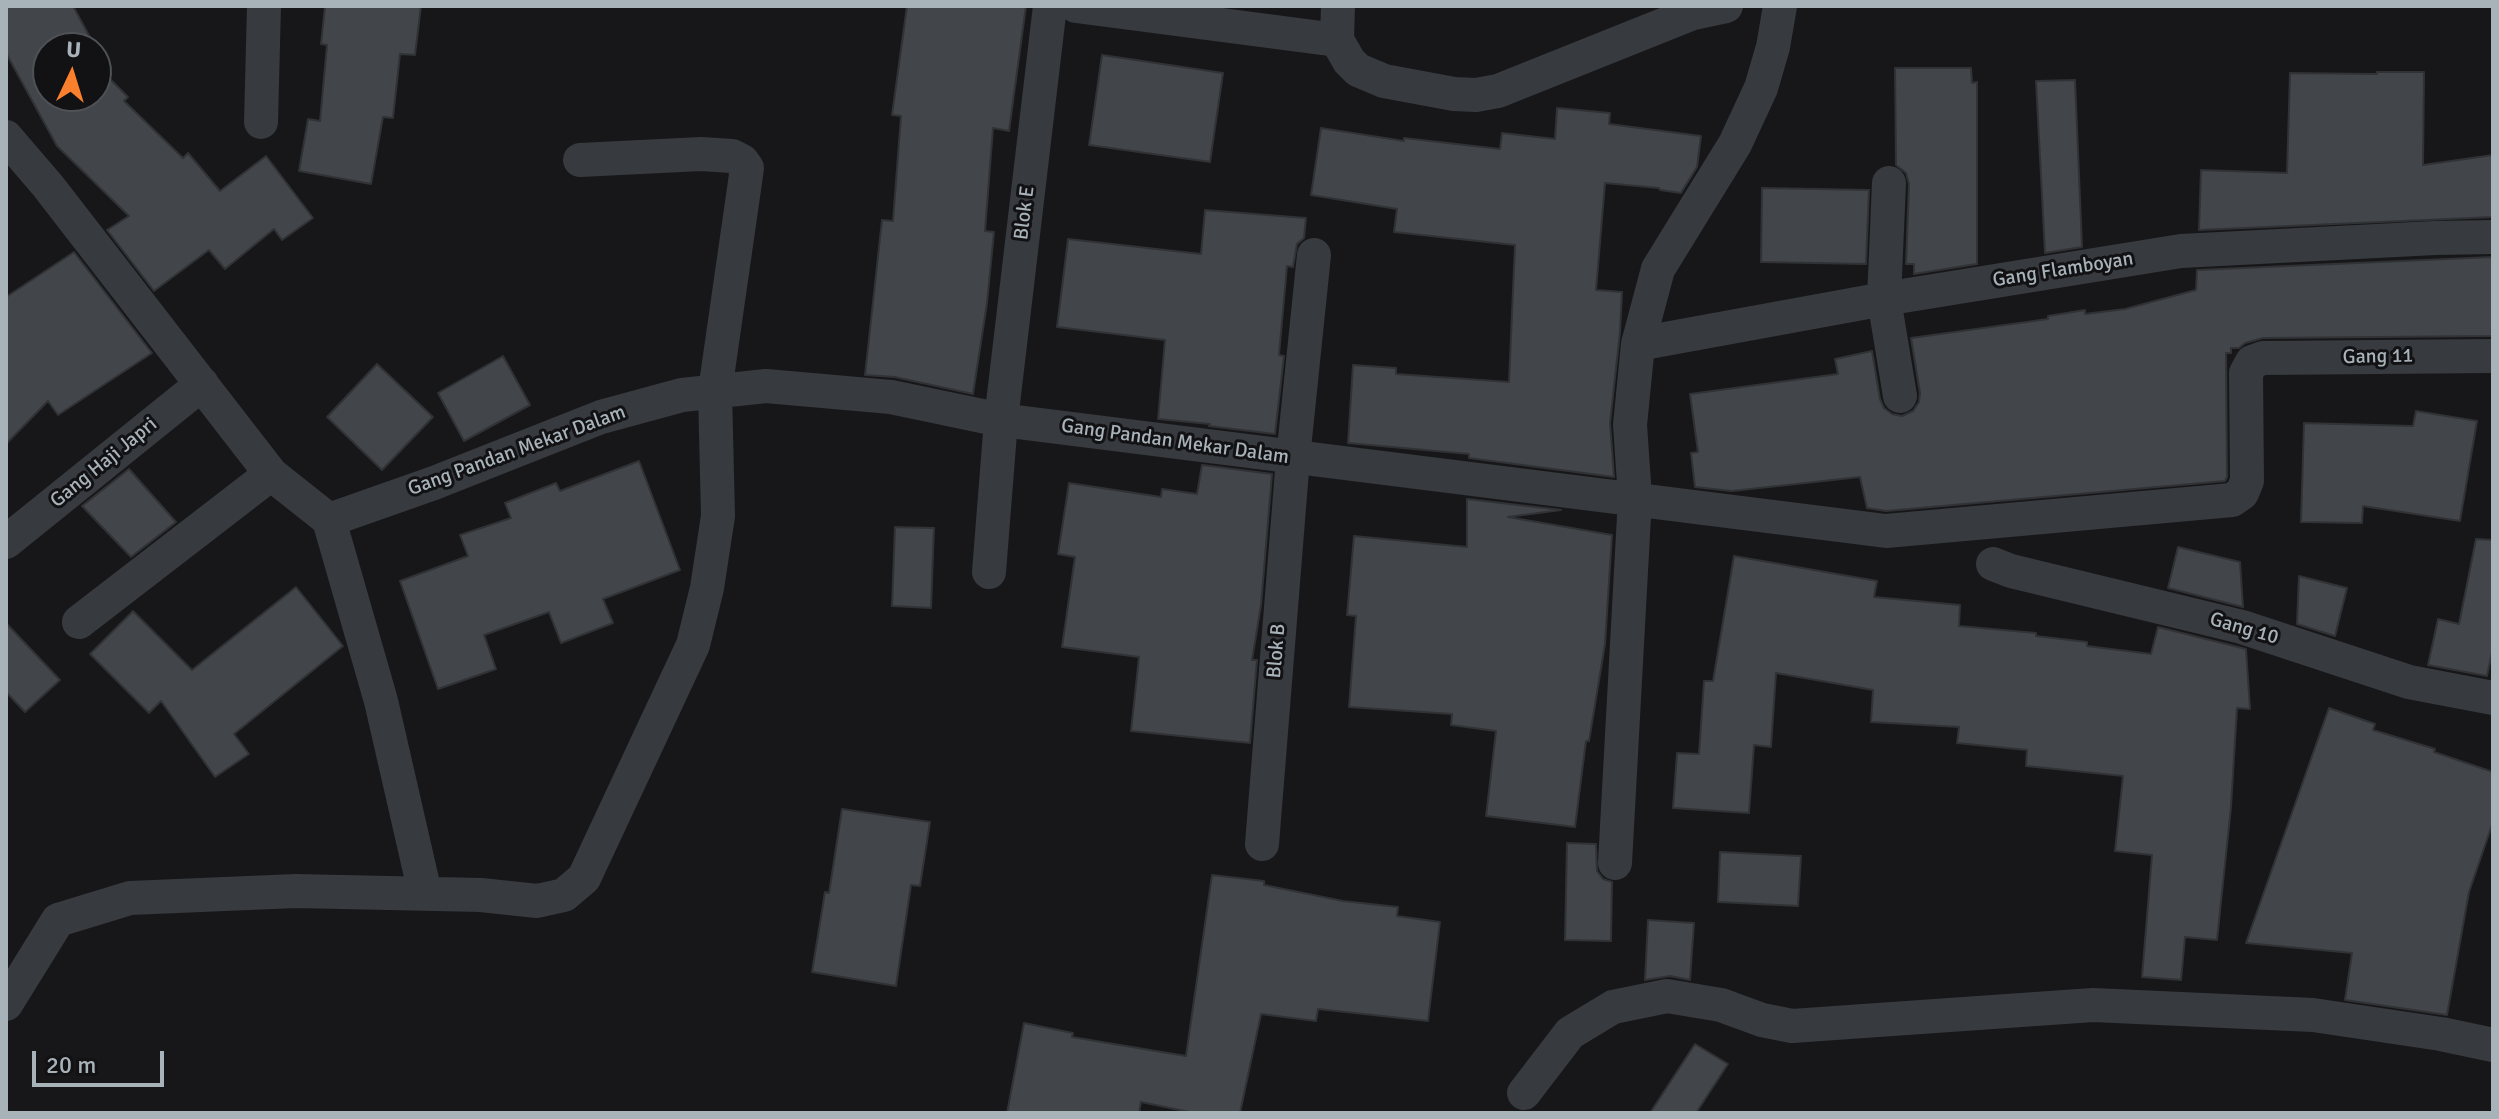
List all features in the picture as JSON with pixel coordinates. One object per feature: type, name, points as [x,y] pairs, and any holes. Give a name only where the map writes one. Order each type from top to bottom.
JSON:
[{"type":"street","points":[[261,122],[264,6]]},
{"type":"street","name":"Blok E","points":[[989,572],[1001,420],[1050,6]]},
{"type":"street","points":[[1076,6],[1337,40]]},
{"type":"street","points":[[1338,6],[1337,40],[1358,70],[1384,81],[1476,95],[1498,91],[1693,13],[1726,6]]},
{"type":"street","points":[[1615,863],[1635,498],[1630,425],[1638,344],[1658,269],[1735,144],[1761,88],[1773,47],[1780,6]]},
{"type":"street","points":[[6,137],[48,186],[271,474],[329,520],[381,701],[425,893]]},
{"type":"street","points":[[6,1004],[58,920],[130,898],[296,891],[481,895],[537,901],[564,895],[584,878],[693,645],[707,588],[718,516],[715,391],[747,168],[732,156],[701,154],[580,160]]},
{"type":"street","points":[[1889,183],[1884,299],[1900,396]]},
{"type":"street","name":"Gang Flamboyan","points":[[1638,344],[1884,299],[2181,251],[2493,237]]},
{"type":"street","name":"Blok B","points":[[1262,844],[1293,458],[1314,255]]},
{"type":"street","name":"Gang 11","points":[[2263,358],[2493,356]]},
{"type":"street","name":"Gang Pandan Mekar Dalam","points":[[329,520],[434,483],[601,417],[682,395],[766,386],[891,397],[1001,420],[1886,531],[2232,500],[2242,493],[2247,481],[2246,373],[2252,362],[2263,358]]},
{"type":"street","name":"Gang Haji Japri","points":[[6,542],[202,384]]},
{"type":"street","points":[[79,622],[271,474]]},
{"type":"street","name":"Gang 10","points":[[1993,564],[2242,627],[2409,682],[2493,698]]},
{"type":"street","points":[[1524,1093],[1570,1033],[1613,1007],[1667,996],[1721,1005],[1762,1020],[1792,1026],[2093,1005],[2313,1015],[2493,1045]]},
{"type":"building","points":[[6,6],[73,6],[87,32],[32,32],[32,100],[6,53]]},
{"type":"building","points":[[325,6],[421,6],[415,55],[400,54],[393,118],[383,117],[371,184],[299,171],[308,119],[320,121],[327,45],[321,44]]},
{"type":"building","points":[[907,6],[1026,6],[1009,131],[993,128],[985,231],[994,232],[973,394],[895,377],[865,375],[882,220],[893,221],[901,116],[892,115]]},
{"type":"building","points":[[1102,55],[1223,73],[1210,162],[1089,145]]},
{"type":"building","points":[[1895,68],[1971,68],[1972,83],[1977,82],[1977,264],[1914,274],[1914,264],[1906,264],[1909,184],[1906,173],[1896,165]]},
{"type":"building","points":[[2424,72],[2423,165],[2493,155],[2493,217],[2199,230],[2201,170],[2287,173],[2290,73]]},
{"type":"building","points":[[2075,80],[2082,247],[2045,253],[2036,81]]},
{"type":"building","points":[[112,81],[128,97],[124,101],[183,158],[188,153],[220,191],[266,156],[313,218],[282,240],[274,229],[225,269],[209,250],[154,291],[107,230],[129,216],[57,146],[38,112],[112,112]]},
{"type":"building","points":[[1557,108],[1610,113],[1609,124],[1701,136],[1697,167],[1681,193],[1605,183],[1596,290],[1622,292],[1610,423],[1614,477],[1469,458],[1469,454],[1348,443],[1353,365],[1396,368],[1396,374],[1509,382],[1515,245],[1394,232],[1397,209],[1311,195],[1321,128],[1404,141],[1404,138],[1500,149],[1502,133],[1555,139]]},
{"type":"building","points":[[1762,188],[1869,190],[1866,264],[1761,262]]},
{"type":"building","points":[[1205,210],[1306,218],[1304,238],[1297,244],[1293,267],[1287,266],[1279,355],[1284,356],[1275,434],[1158,419],[1165,340],[1057,327],[1068,239],[1201,254]]},
{"type":"building","points":[[74,252],[152,353],[58,415],[48,401],[6,444],[6,297]]},
{"type":"building","points":[[2493,257],[2493,336],[2263,338],[2231,348],[2231,353],[2226,353],[2225,481],[1886,511],[1867,508],[1860,477],[1732,491],[1695,487],[1691,453],[1698,452],[1690,394],[1838,374],[1835,359],[1872,351],[1884,408],[1902,416],[1913,411],[1919,402],[1911,338],[2048,319],[2048,316],[2085,310],[2085,314],[2125,309],[2196,290],[2197,270]]},
{"type":"building","points":[[503,356],[530,405],[464,441],[438,393]]},
{"type":"building","points":[[377,364],[433,417],[382,470],[327,417]]},
{"type":"building","points":[[2416,411],[2477,421],[2460,521],[2363,506],[2362,523],[2301,522],[2304,423],[2413,426]]},
{"type":"building","points":[[639,461],[680,570],[603,599],[613,623],[561,643],[549,612],[484,635],[496,669],[438,689],[400,581],[468,556],[460,535],[511,518],[505,503],[556,483],[560,491]]},
{"type":"building","points":[[1202,465],[1272,474],[1261,605],[1252,660],[1257,660],[1250,743],[1131,731],[1139,657],[1062,647],[1075,557],[1058,554],[1069,483],[1161,497],[1162,489],[1197,494]]},
{"type":"building","points":[[129,469],[176,522],[131,557],[82,506]]},
{"type":"building","points":[[1467,499],[1561,510],[1508,517],[1612,535],[1605,644],[1589,741],[1586,741],[1575,827],[1486,816],[1496,731],[1451,725],[1452,714],[1349,707],[1356,616],[1347,615],[1354,536],[1467,547]]},
{"type":"building","points":[[895,527],[934,528],[931,608],[892,606]]},
{"type":"building","points":[[2476,539],[2493,540],[2493,648],[2487,676],[2428,665],[2438,619],[2459,624]]},
{"type":"building","points":[[2178,547],[2240,562],[2243,607],[2168,588]]},
{"type":"building","points":[[1734,556],[1877,581],[1874,597],[1960,605],[1959,626],[2036,633],[2036,636],[2087,642],[2087,646],[2151,654],[2158,627],[2246,649],[2250,709],[2237,708],[2231,807],[2217,940],[2185,937],[2181,980],[2142,977],[2152,855],[2115,851],[2123,776],[2026,766],[2027,750],[1957,743],[1959,727],[1871,722],[1873,690],[1776,673],[1771,747],[1754,745],[1749,813],[1673,808],[1677,753],[1699,754],[1704,681],[1713,681]]},
{"type":"building","points":[[2299,576],[2347,588],[2335,636],[2297,624]]},
{"type":"building","points":[[296,587],[343,646],[234,734],[249,754],[215,777],[161,701],[149,713],[90,654],[133,611],[192,670]]},
{"type":"building","points":[[6,623],[60,680],[25,712],[6,692]]},
{"type":"building","points":[[2329,708],[2375,724],[2373,730],[2435,749],[2434,752],[2493,772],[2493,822],[2469,892],[2447,1015],[2345,1000],[2352,953],[2246,943]]},
{"type":"building","points":[[842,809],[930,822],[920,886],[911,885],[896,986],[812,972],[825,892],[829,893]]},
{"type":"building","points":[[1567,843],[1596,844],[1597,871],[1603,879],[1612,882],[1611,941],[1565,940]]},
{"type":"building","points":[[1720,852],[1801,856],[1798,906],[1718,902]]},
{"type":"building","points":[[1212,875],[1264,881],[1264,885],[1343,901],[1398,907],[1397,916],[1440,922],[1428,1021],[1318,1009],[1316,1021],[1261,1014],[1240,1113],[1194,1113],[1141,1102],[1139,1113],[1007,1113],[1024,1023],[1073,1033],[1072,1037],[1186,1056]]},
{"type":"building","points":[[1648,920],[1694,923],[1690,980],[1670,976],[1645,980]]},
{"type":"building","points":[[1695,1044],[1728,1064],[1696,1113],[1650,1113]]}]
